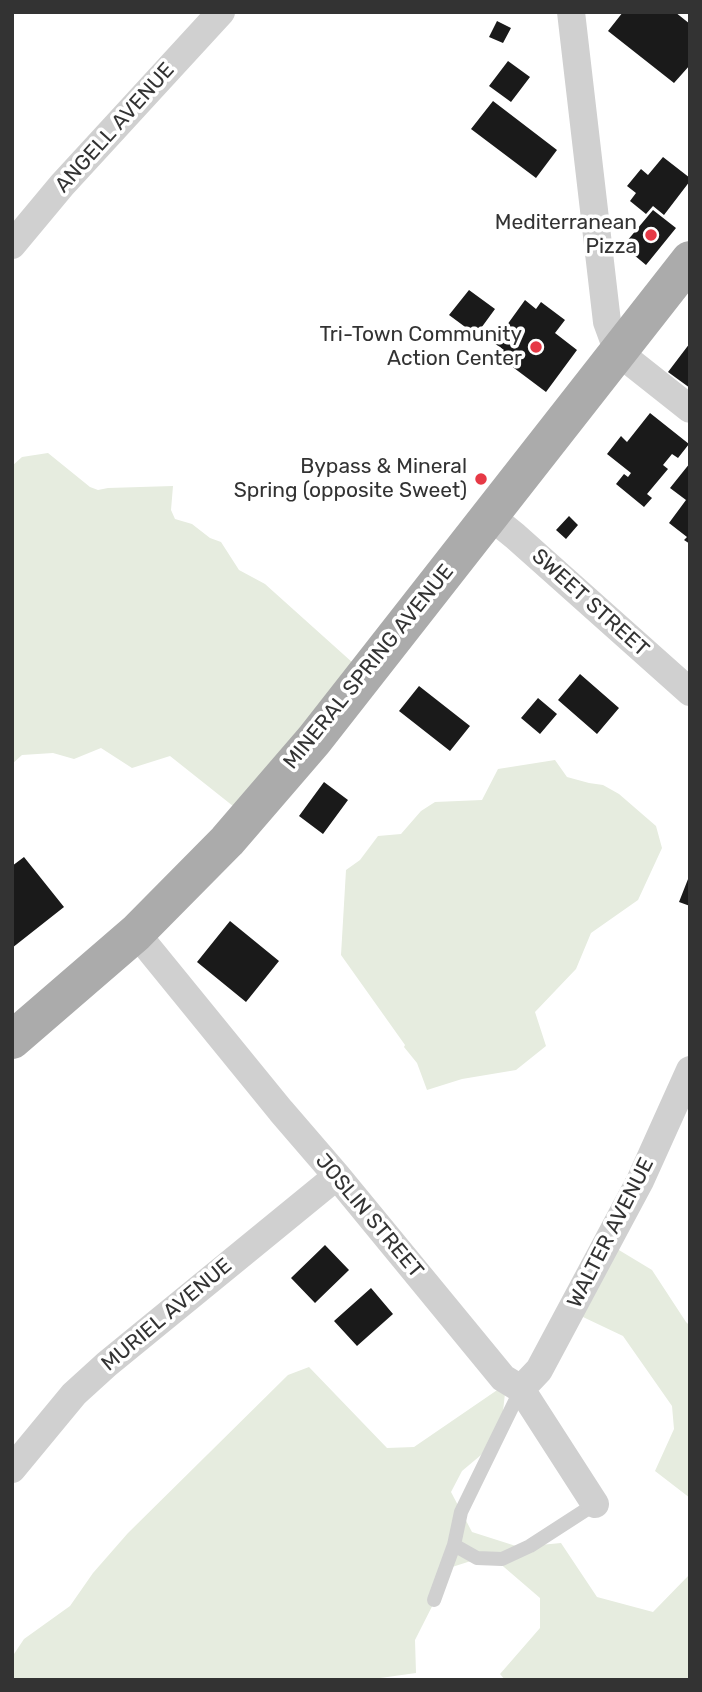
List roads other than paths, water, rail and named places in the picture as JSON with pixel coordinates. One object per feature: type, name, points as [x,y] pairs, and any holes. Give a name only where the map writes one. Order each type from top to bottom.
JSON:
[{"type":"main road","name":"MINERAL SPRING AVENUE","points":[[12,1040],[136,933],[226,841],[314,740],[690,260]]},
{"type":"street","name":"ANGELL AVENUE","points":[[12,245],[62,185],[220,12]]},
{"type":"street","points":[[571,12],[607,316],[618,352],[690,409]]},
{"type":"street","name":"SWEET STREET","points":[[489,515],[690,692]]},
{"type":"street","name":"JOSLIN STREET","points":[[136,933],[503,1378],[521,1389],[595,1504]]},
{"type":"street","name":"WALTER AVENUE","points":[[521,1389],[539,1370],[640,1181],[690,1070]]},
{"type":"street","name":"MURIEL AVENUE","points":[[12,1469],[74,1394],[107,1364],[337,1176]]},
{"type":"lane","points":[[434,1600],[454,1545],[461,1512],[521,1389]]},
{"type":"lane","points":[[454,1545],[477,1558],[502,1559],[530,1546],[595,1504]]},
{"type":"place","name":"Mediterranean Pizza","points":[[651,235]]},
{"type":"place","name":"Tri-Town Community Action Center","points":[[536,347]]},
{"type":"place","name":"Bypass & Mineral Spring (opposite Sweet)","points":[[481,479]]}]
